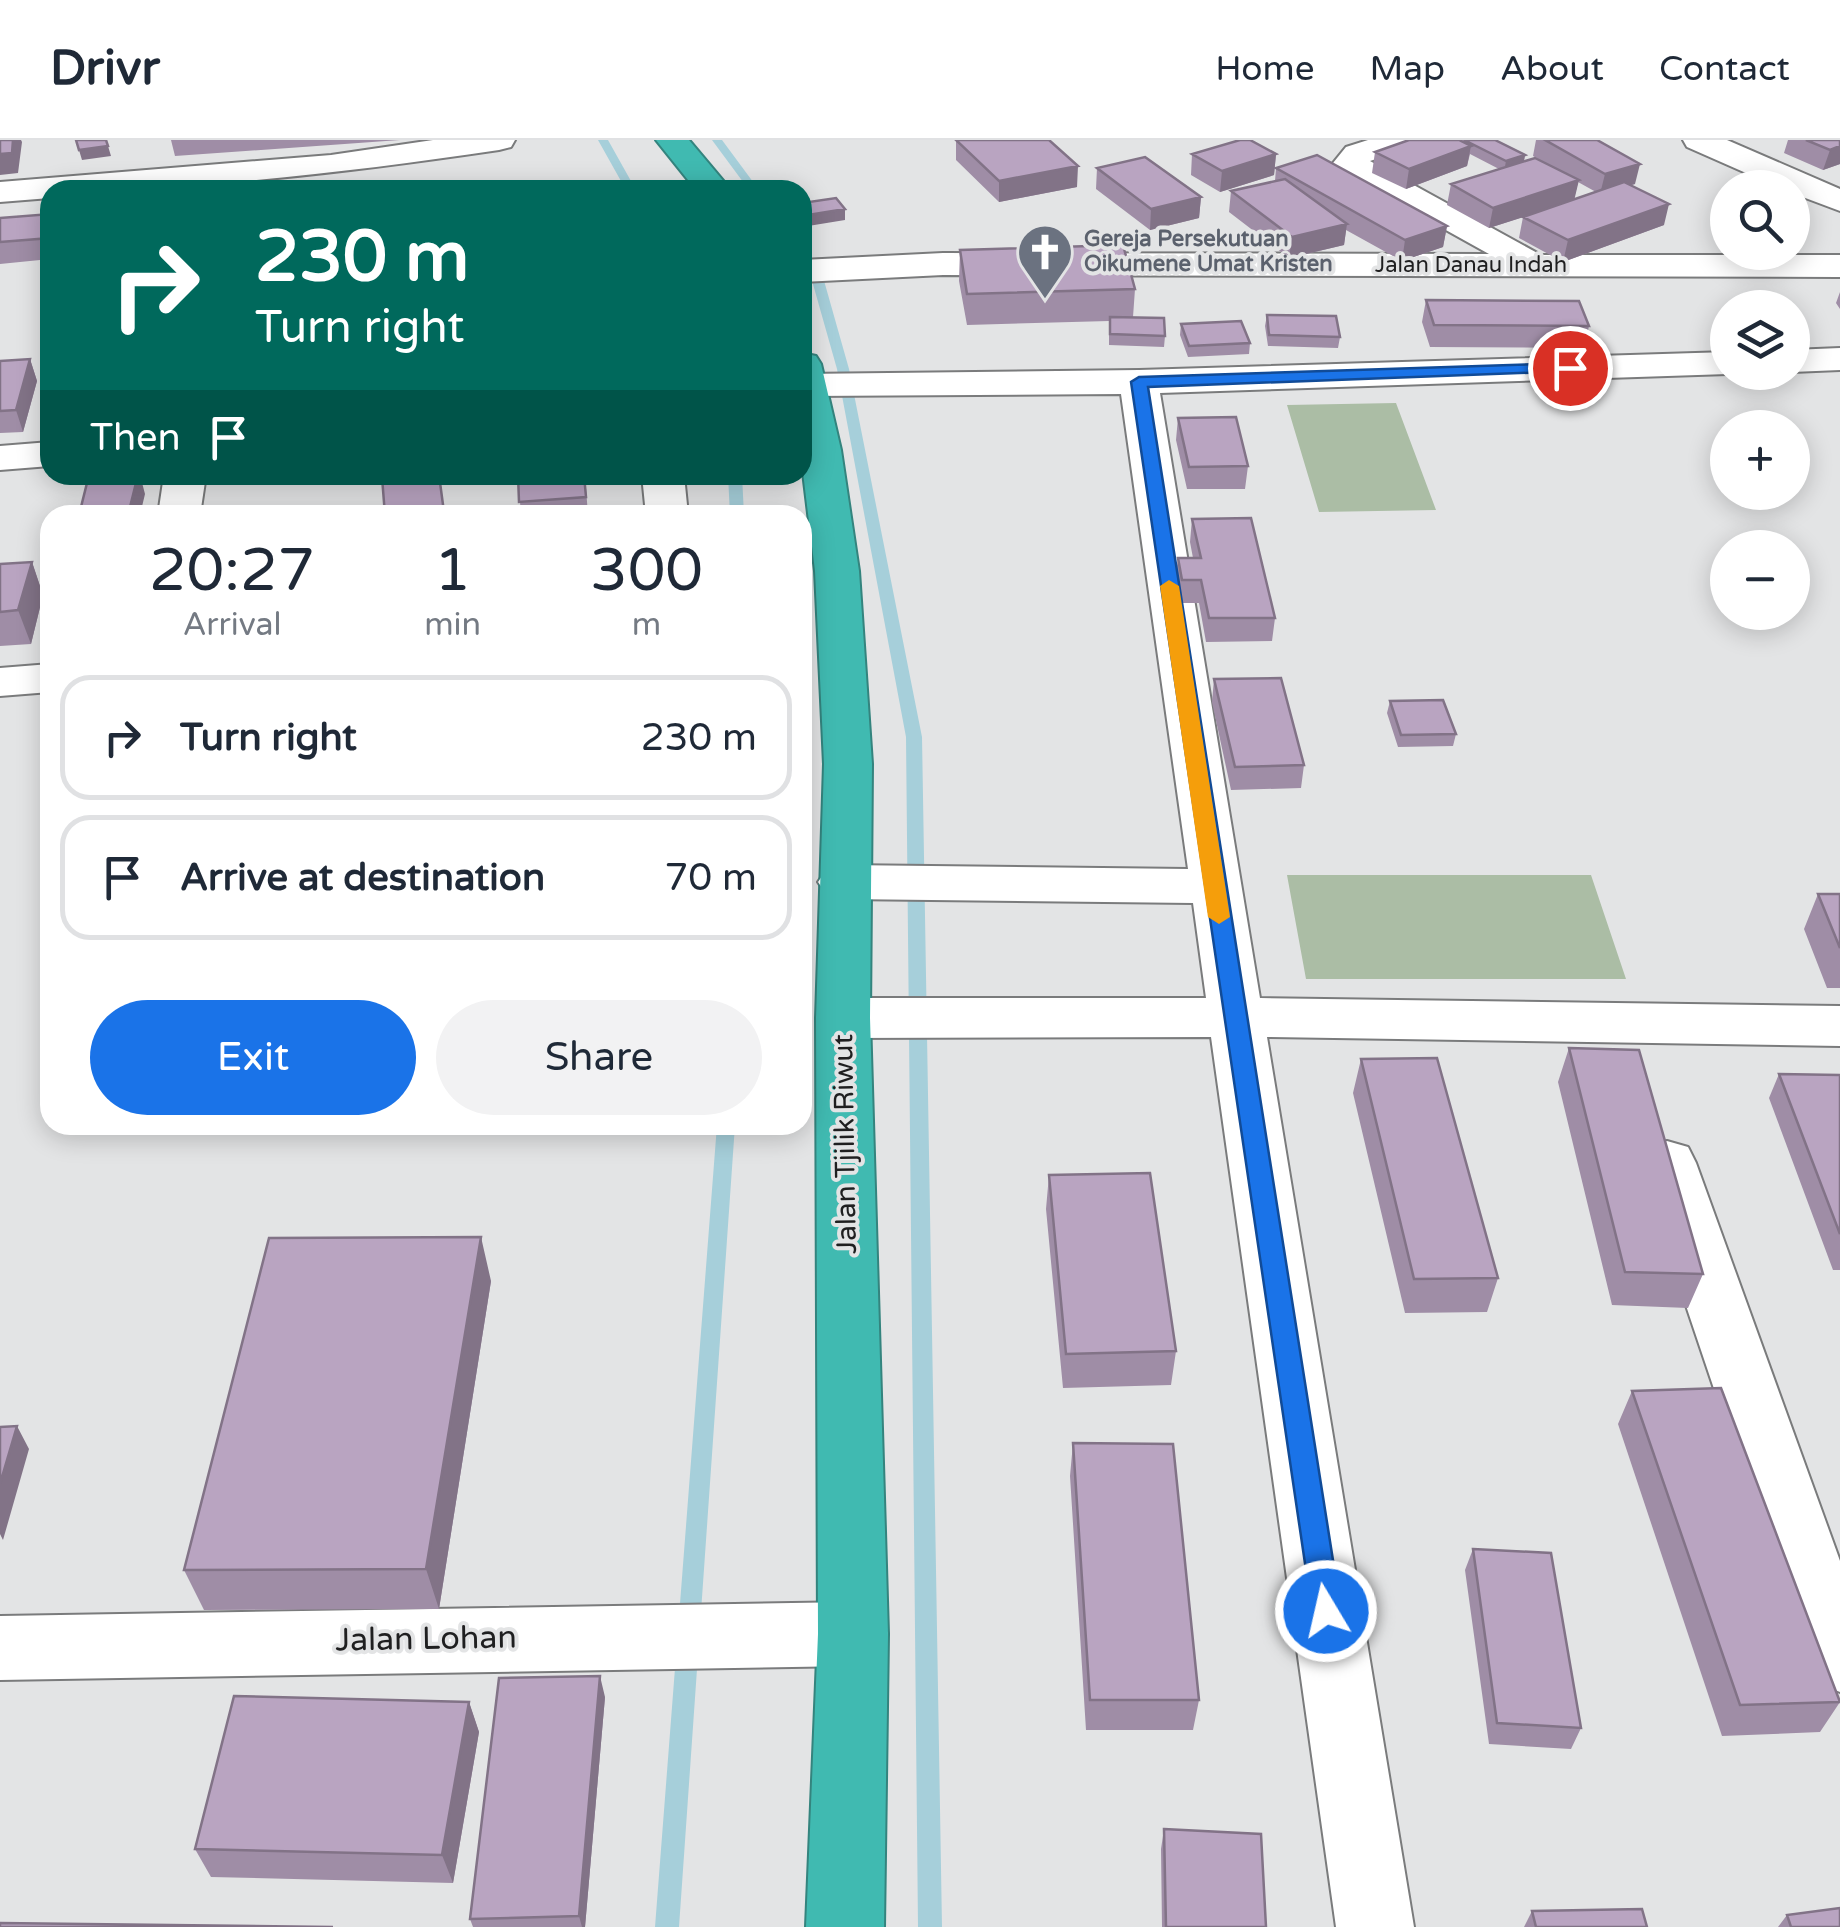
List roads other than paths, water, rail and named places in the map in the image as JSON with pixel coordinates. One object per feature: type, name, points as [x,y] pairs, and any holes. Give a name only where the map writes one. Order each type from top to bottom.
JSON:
[{"type":"highway","points":[[672,140],[706,180]]},
{"type":"highway","name":"Jalan Tjilik Riwut","points":[[812,412],[837,572],[848,764],[844,1018],[853,1634],[845,1927]]},
{"type":"street","points":[[147,180],[331,165],[499,140]]},
{"type":"street","points":[[1401,140],[1358,154],[1350,163],[1535,265]]},
{"type":"street","points":[[1699,140],[1840,201]]},
{"type":"street","points":[[0,192],[40,189]]},
{"type":"street","name":"Jalan Danau Indah","points":[[812,270],[942,264],[1840,266]]},
{"type":"street","points":[[1810,360],[1840,359]]},
{"type":"street","points":[[812,374],[1139,382],[1710,364]]},
{"type":"street","points":[[1139,382],[1376,1927]]},
{"type":"street","points":[[0,458],[40,455]]},
{"type":"street","points":[[0,682],[40,679]]},
{"type":"street","points":[[844,882],[1214,886]]},
{"type":"street","points":[[844,1018],[1234,1018],[1634,1069],[1840,1026]]},
{"type":"street","points":[[1634,1069],[1840,1658]]},
{"type":"street","name":"Jalan Lohan","points":[[0,1648],[853,1634]]},
{"type":"waterway","points":[[603,140],[625,180]]},
{"type":"waterway","points":[[717,140],[747,180]]},
{"type":"waterway","points":[[812,266],[843,369],[914,737],[930,1927]]},
{"type":"waterway","points":[[736,485],[736,505]]},
{"type":"waterway","points":[[667,1927],[725,1135]]},
{"type":"place","name":"Gereja Persekutuan Oikumene Umat Kristen","points":[[1045,301]]}]
